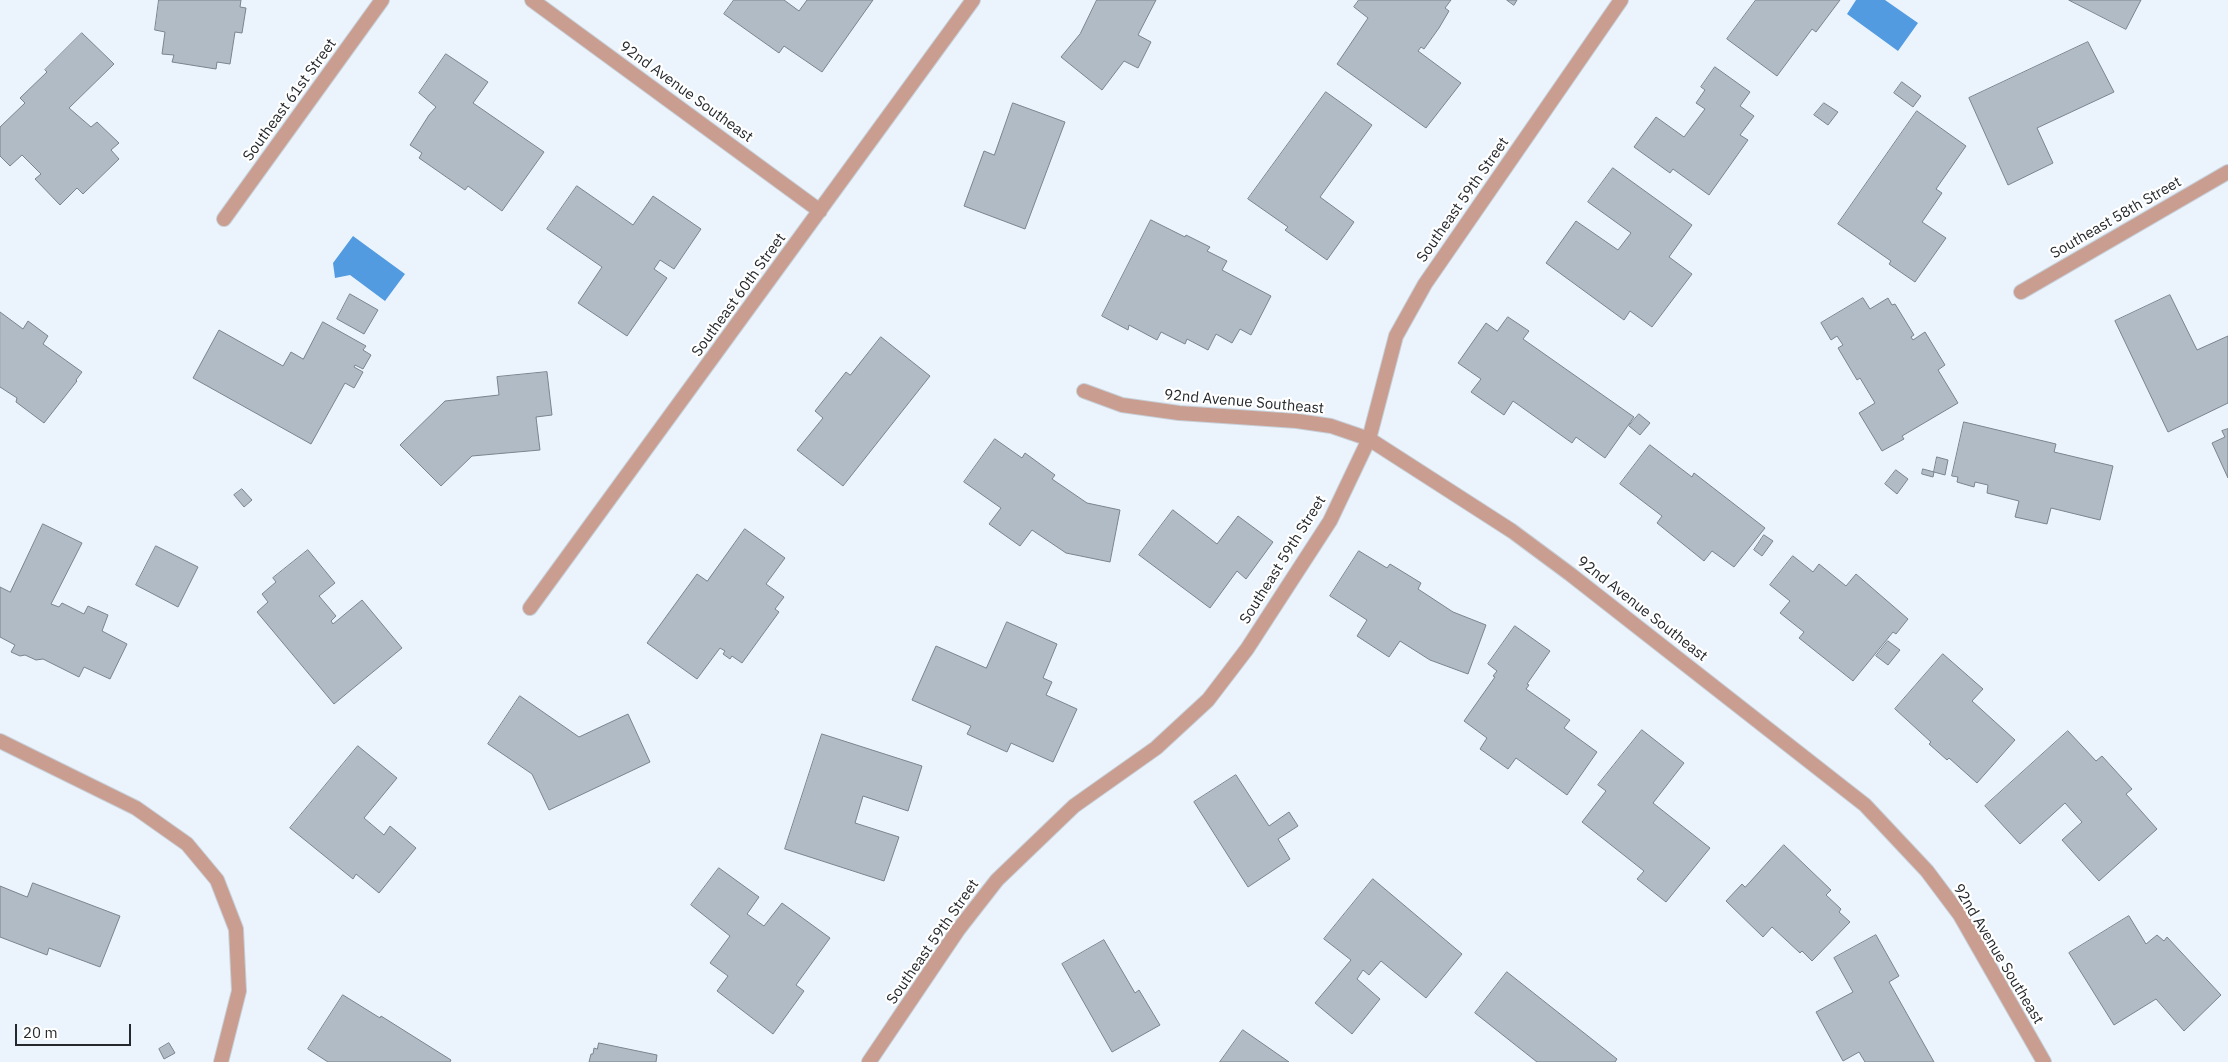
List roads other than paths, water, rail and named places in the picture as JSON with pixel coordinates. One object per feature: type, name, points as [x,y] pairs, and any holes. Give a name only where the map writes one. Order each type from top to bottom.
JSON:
[{"type":"street","name":"Southeast 61st Street","points":[[224,218],[382,0]]},
{"type":"street","name":"92nd Avenue Southeast","points":[[532,0],[820,211]]},
{"type":"street","name":"Southeast 60th Street","points":[[530,608],[973,0]]},
{"type":"street","name":"Southeast 59th Street","points":[[869,1062],[958,930],[997,880],[1074,806],[1156,748],[1208,700],[1248,649],[1330,521],[1369,439],[1396,336],[1425,284],[1622,0]]},
{"type":"street","name":"Southeast 58th Street","points":[[2021,292],[2228,172]]},
{"type":"street","name":"92nd Avenue Southeast","points":[[1084,391],[1122,405],[1179,414],[1314,423],[1331,426],[1369,439],[1512,531],[1570,574],[1865,805],[1927,871],[1960,916],[2044,1062]]},
{"type":"street","points":[[0,741],[136,808],[187,844],[217,880],[236,929],[239,991],[221,1062]]},
{"type":"water","points":[[1856,0],[1885,0],[1918,23],[1898,51],[1847,14]]},
{"type":"water","points":[[353,236],[405,274],[385,301],[350,275],[335,278],[333,263]]}]
